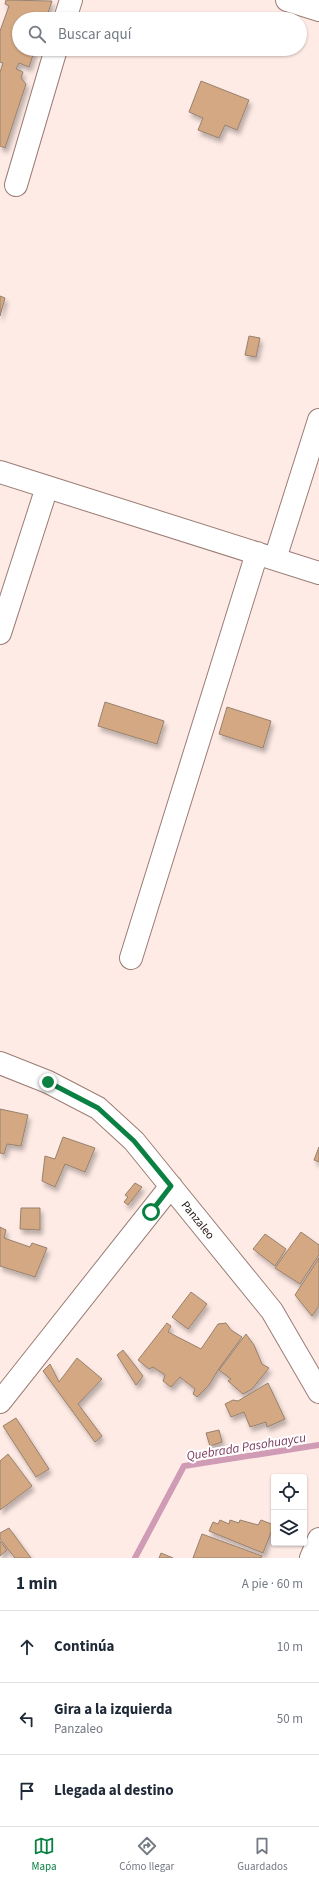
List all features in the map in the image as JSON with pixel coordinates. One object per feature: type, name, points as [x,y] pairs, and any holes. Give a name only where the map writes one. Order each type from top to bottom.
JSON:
[{"type":"street","points":[[67,12],[71,0]]},
{"type":"street","points":[[287,0],[319,10]]},
{"type":"street","points":[[16,185],[54,56]]},
{"type":"street","points":[[131,958],[266,556],[319,420]]},
{"type":"street","points":[[0,472],[319,573]]},
{"type":"street","points":[[0,633],[47,487]]},
{"type":"street","name":"Panzaleo","points":[[0,1063],[48,1082],[98,1108],[134,1141],[272,1311],[319,1392]]},
{"type":"street","points":[[0,1402],[171,1186]]},
{"type":"street","points":[[311,1558],[319,1539]]},
{"type":"building","points":[[6,0],[52,1],[48,12],[12,12],[12,56],[33,56],[29,67],[19,63],[16,69],[23,72],[21,78],[26,84],[5,148],[0,146],[0,72],[3,63],[0,62],[0,31],[9,6],[5,4]]},
{"type":"building","points":[[201,81],[249,100],[237,130],[225,125],[219,138],[198,130],[203,118],[189,112]]},
{"type":"building","points":[[0,296],[5,298],[0,316]]},
{"type":"building","points":[[249,336],[260,338],[256,357],[245,355]]},
{"type":"building","points":[[105,702],[164,721],[157,744],[98,726]]},
{"type":"building","points":[[227,707],[271,721],[263,748],[219,734]]},
{"type":"building","points":[[0,1109],[28,1115],[21,1146],[7,1144],[4,1154],[0,1153]]},
{"type":"building","points":[[63,1137],[95,1148],[85,1172],[65,1164],[55,1187],[42,1181],[45,1156],[55,1159]]},
{"type":"building","points":[[319,1147],[319,1162],[314,1160]]},
{"type":"building","points":[[135,1183],[142,1187],[128,1205],[124,1202],[128,1197],[125,1195]]},
{"type":"building","points":[[21,1208],[40,1208],[40,1230],[20,1229]]},
{"type":"building","points":[[0,1227],[6,1230],[4,1238],[30,1247],[32,1243],[47,1248],[35,1277],[0,1266]]},
{"type":"building","points":[[301,1232],[319,1245],[319,1255],[300,1284],[275,1268]]},
{"type":"building","points":[[265,1234],[286,1249],[275,1266],[253,1249]]},
{"type":"building","points":[[319,1258],[319,1306],[312,1316],[295,1295]]},
{"type":"building","points":[[191,1292],[207,1304],[188,1329],[172,1317]]},
{"type":"building","points":[[167,1323],[171,1326],[168,1332],[201,1349],[218,1324],[226,1323],[231,1330],[242,1337],[209,1385],[197,1397],[193,1394],[195,1389],[180,1377],[171,1387],[163,1381],[165,1375],[153,1367],[149,1369],[138,1360]]},
{"type":"building","points":[[246,1334],[254,1345],[262,1364],[269,1368],[252,1389],[243,1394],[228,1381],[231,1379],[219,1370]]},
{"type":"building","points":[[123,1350],[143,1376],[136,1385],[117,1355]]},
{"type":"building","points":[[77,1358],[102,1379],[78,1404],[102,1436],[95,1442],[43,1371],[50,1364],[59,1382]]},
{"type":"building","points":[[268,1383],[285,1419],[267,1427],[266,1422],[250,1427],[244,1412],[231,1417],[225,1404],[233,1400],[238,1401]]},
{"type":"building","points":[[16,1418],[49,1469],[36,1477],[3,1426]]},
{"type":"building","points":[[219,1430],[222,1442],[210,1446],[206,1433]]},
{"type":"building","points":[[8,1454],[32,1486],[0,1510],[0,1461]]},
{"type":"building","points":[[220,1520],[229,1524],[230,1520],[239,1523],[240,1520],[258,1525],[261,1520],[271,1524],[271,1533],[263,1553],[209,1531],[213,1522],[218,1524]]},
{"type":"building","points":[[9,1528],[31,1558],[15,1558],[0,1539],[0,1533]]},
{"type":"building","points":[[202,1534],[262,1556],[261,1558],[193,1558]]},
{"type":"building","points":[[0,1541],[7,1550],[0,1556]]},
{"type":"building","points":[[161,1553],[173,1558],[159,1558]]},
{"type":"waterway","name":"Quebrada Pasohuaycu","points":[[135,1558],[184,1466],[319,1445]]},
{"type":"route","points":[[48,1082],[98,1108],[134,1141],[171,1186],[151,1212]]}]
